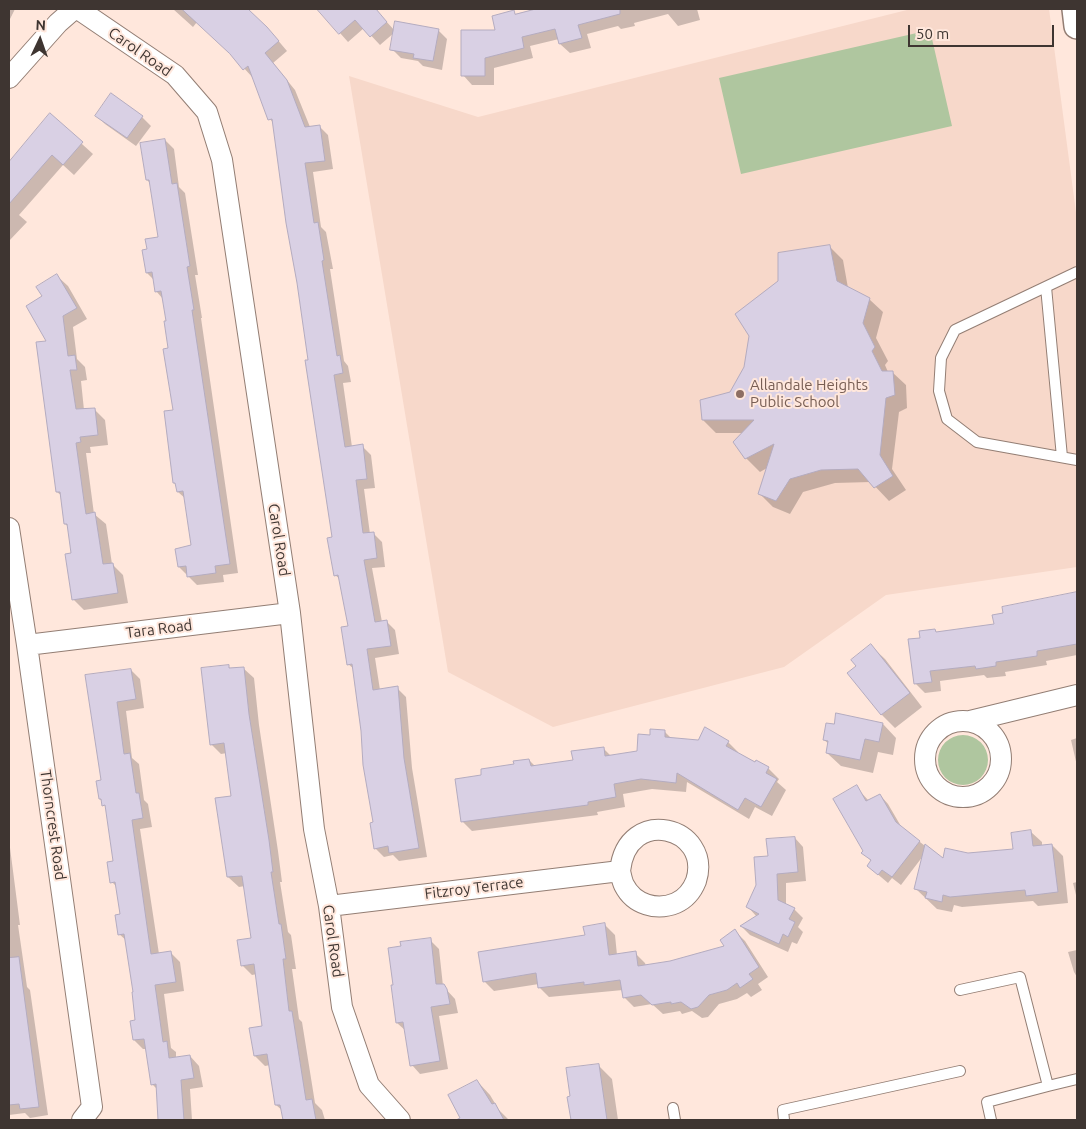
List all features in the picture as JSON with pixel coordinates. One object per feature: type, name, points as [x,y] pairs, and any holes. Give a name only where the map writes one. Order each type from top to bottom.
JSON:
[{"type":"street","points":[[9,78],[58,23],[74,9]]},
{"type":"street","name":"Carol Road","points":[[78,9],[175,75],[207,112],[222,160],[290,613],[314,829],[329,906],[342,1007],[370,1085],[400,1120]]},
{"type":"street","points":[[1075,9],[1077,26]]},
{"type":"street","name":"Thorncrest Road","points":[[9,528],[92,1107],[82,1120]]},
{"type":"street","name":"Tara Road","points":[[27,646],[290,613]]},
{"type":"street","points":[[970,721],[1077,695]]},
{"type":"street","name":"Fitzroy Terrace","points":[[329,906],[620,870]]},
{"type":"lane","points":[[1077,272],[955,330],[941,358],[939,391],[947,419],[977,442],[1077,460]]},
{"type":"lane","points":[[1046,287],[1062,457]]},
{"type":"lane","points":[[960,990],[1020,977],[1048,1086]]},
{"type":"lane","points":[[784,1120],[783,1110],[960,1071]]},
{"type":"lane","points":[[991,1120],[987,1102],[1077,1079]]},
{"type":"lane","points":[[673,1108],[675,1120]]},
{"type":"shaded area","name":"Allandale Heights Public School","points":[[911,9],[1049,9],[1077,220],[1077,567],[886,595],[784,667],[553,727],[448,672],[349,76],[478,117]]},
{"type":"green space","points":[[930,30],[952,126],[741,174],[719,78]]},
{"type":"green space","points":[[963,735],[972,737],[983,746],[988,760],[986,769],[977,780],[963,785],[954,783],[943,774],[938,760],[940,751],[949,740]]},
{"type":"building","points":[[182,9],[248,9],[279,41],[265,53],[287,80],[305,127],[320,125],[325,161],[305,163],[314,223],[318,222],[324,260],[322,261],[337,356],[340,355],[343,373],[334,375],[345,447],[363,444],[367,479],[356,480],[363,533],[374,532],[377,558],[364,560],[375,622],[387,620],[391,646],[367,649],[373,690],[398,686],[404,758],[419,848],[389,853],[388,846],[374,849],[370,823],[373,822],[363,765],[361,731],[352,664],[347,665],[341,627],[348,626],[338,575],[334,576],[327,538],[332,537],[305,360],[308,360],[286,223],[272,119],[268,120],[248,66],[243,70],[230,54]]},
{"type":"building","points":[[317,9],[376,9],[387,22],[370,37],[355,20],[339,34]]},
{"type":"building","points":[[536,9],[620,9],[620,14],[578,25],[582,38],[559,44],[555,29],[522,37],[524,48],[485,58],[485,76],[461,76],[461,30],[495,30],[492,16],[514,10],[515,14]]},
{"type":"building","points":[[395,21],[439,29],[433,61],[413,58],[414,54],[390,50]]},
{"type":"building","points":[[111,93],[143,116],[127,138],[95,116]]},
{"type":"building","points":[[50,113],[83,142],[63,165],[52,155],[9,204],[9,162]]},
{"type":"building","points":[[165,139],[172,184],[177,183],[190,266],[187,267],[194,310],[192,310],[230,564],[215,566],[216,573],[187,577],[186,566],[178,567],[175,549],[191,545],[183,491],[177,492],[175,483],[173,483],[164,411],[173,410],[163,349],[168,348],[164,321],[166,321],[161,291],[155,292],[152,272],[146,273],[142,250],[147,249],[145,239],[158,237],[149,180],[146,180],[140,143]]},
{"type":"building","name":"Allandale Heights Public School","points":[[830,245],[837,281],[870,298],[863,323],[875,347],[872,351],[882,371],[893,371],[895,395],[886,398],[880,455],[893,476],[874,488],[858,469],[821,470],[790,479],[776,501],[758,494],[774,444],[745,459],[733,442],[754,420],[702,420],[700,400],[730,392],[744,367],[749,336],[735,314],[778,281],[778,253]]},
{"type":"building","points":[[57,274],[77,308],[63,316],[68,356],[75,355],[77,370],[70,370],[76,409],[95,408],[98,435],[80,437],[81,442],[76,443],[86,514],[95,512],[103,564],[113,563],[118,593],[72,600],[65,554],[71,553],[67,524],[64,524],[60,492],[56,492],[36,342],[46,341],[26,306],[42,296],[36,287]]},
{"type":"building","points":[[1077,592],[1077,644],[1037,651],[1037,656],[996,662],[996,666],[976,669],[975,666],[930,671],[932,682],[914,684],[908,639],[920,638],[919,631],[935,629],[936,632],[994,624],[992,615],[1003,613],[1002,607]]},
{"type":"building","points":[[871,644],[910,693],[881,715],[847,673],[856,666],[851,660]]},
{"type":"building","points":[[229,665],[229,668],[244,667],[249,714],[269,840],[273,872],[271,872],[286,959],[283,959],[289,1011],[292,1011],[306,1100],[312,1099],[316,1120],[283,1120],[280,1105],[275,1105],[267,1054],[254,1056],[249,1028],[262,1026],[254,964],[241,966],[237,940],[251,938],[242,876],[227,877],[215,798],[231,796],[224,743],[210,745],[201,668]]},
{"type":"building","points":[[131,669],[136,699],[117,702],[124,754],[130,753],[136,793],[139,793],[143,818],[132,820],[151,954],[171,951],[176,982],[155,985],[163,1042],[167,1041],[169,1058],[190,1055],[194,1078],[181,1080],[184,1120],[158,1120],[156,1084],[151,1085],[144,1039],[133,1040],[130,1021],[135,1020],[133,992],[124,934],[118,935],[115,915],[120,914],[115,882],[110,883],[107,862],[113,861],[105,805],[102,806],[101,799],[99,799],[96,781],[101,780],[85,675]]},
{"type":"building","points":[[836,713],[883,723],[879,742],[865,739],[860,760],[826,753],[828,741],[823,740],[826,723],[834,724]]},
{"type":"building","points":[[705,727],[729,741],[726,746],[755,762],[756,760],[769,767],[766,773],[777,779],[761,807],[745,798],[738,810],[677,773],[676,783],[641,779],[614,784],[616,797],[588,802],[588,805],[461,822],[455,779],[481,775],[481,769],[514,764],[513,761],[529,759],[531,766],[573,760],[571,751],[604,747],[605,756],[637,751],[638,734],[650,735],[650,729],[665,730],[665,737],[698,740]]},
{"type":"building","points":[[857,785],[866,801],[880,794],[896,822],[920,841],[892,877],[882,870],[878,875],[867,866],[871,860],[861,853],[863,851],[833,799]]},
{"type":"building","points":[[1031,830],[1033,846],[1052,844],[1058,892],[1026,896],[1025,890],[950,897],[943,895],[942,902],[925,898],[927,892],[914,889],[925,844],[943,858],[945,848],[968,853],[1013,849],[1011,833]]},
{"type":"building","points":[[795,837],[798,872],[777,874],[778,900],[795,908],[789,919],[795,922],[788,937],[783,934],[779,944],[740,926],[759,914],[746,907],[756,885],[754,857],[768,856],[766,839]]},
{"type":"building","points":[[605,923],[609,955],[636,951],[638,966],[670,961],[724,946],[720,940],[735,929],[759,967],[749,974],[753,979],[740,988],[737,983],[727,990],[709,995],[698,1007],[691,1009],[681,1002],[652,1005],[641,995],[623,998],[620,980],[584,985],[584,982],[538,988],[536,973],[483,982],[478,952],[585,935],[583,927]]},
{"type":"building","points":[[431,938],[436,984],[444,984],[450,1004],[431,1007],[440,1061],[410,1066],[403,1022],[396,1023],[388,948],[401,946],[400,942]]},
{"type":"building","points":[[19,957],[39,1107],[20,1109],[19,1104],[9,1105],[9,958]]},
{"type":"building","points":[[599,1064],[607,1120],[571,1120],[567,1097],[570,1096],[566,1068]]},
{"type":"building","points":[[477,1080],[492,1104],[495,1103],[504,1120],[456,1120],[460,1118],[448,1095]]},
{"type":"place","name":"Allandale Heights Public School","points":[[740,394]]}]
